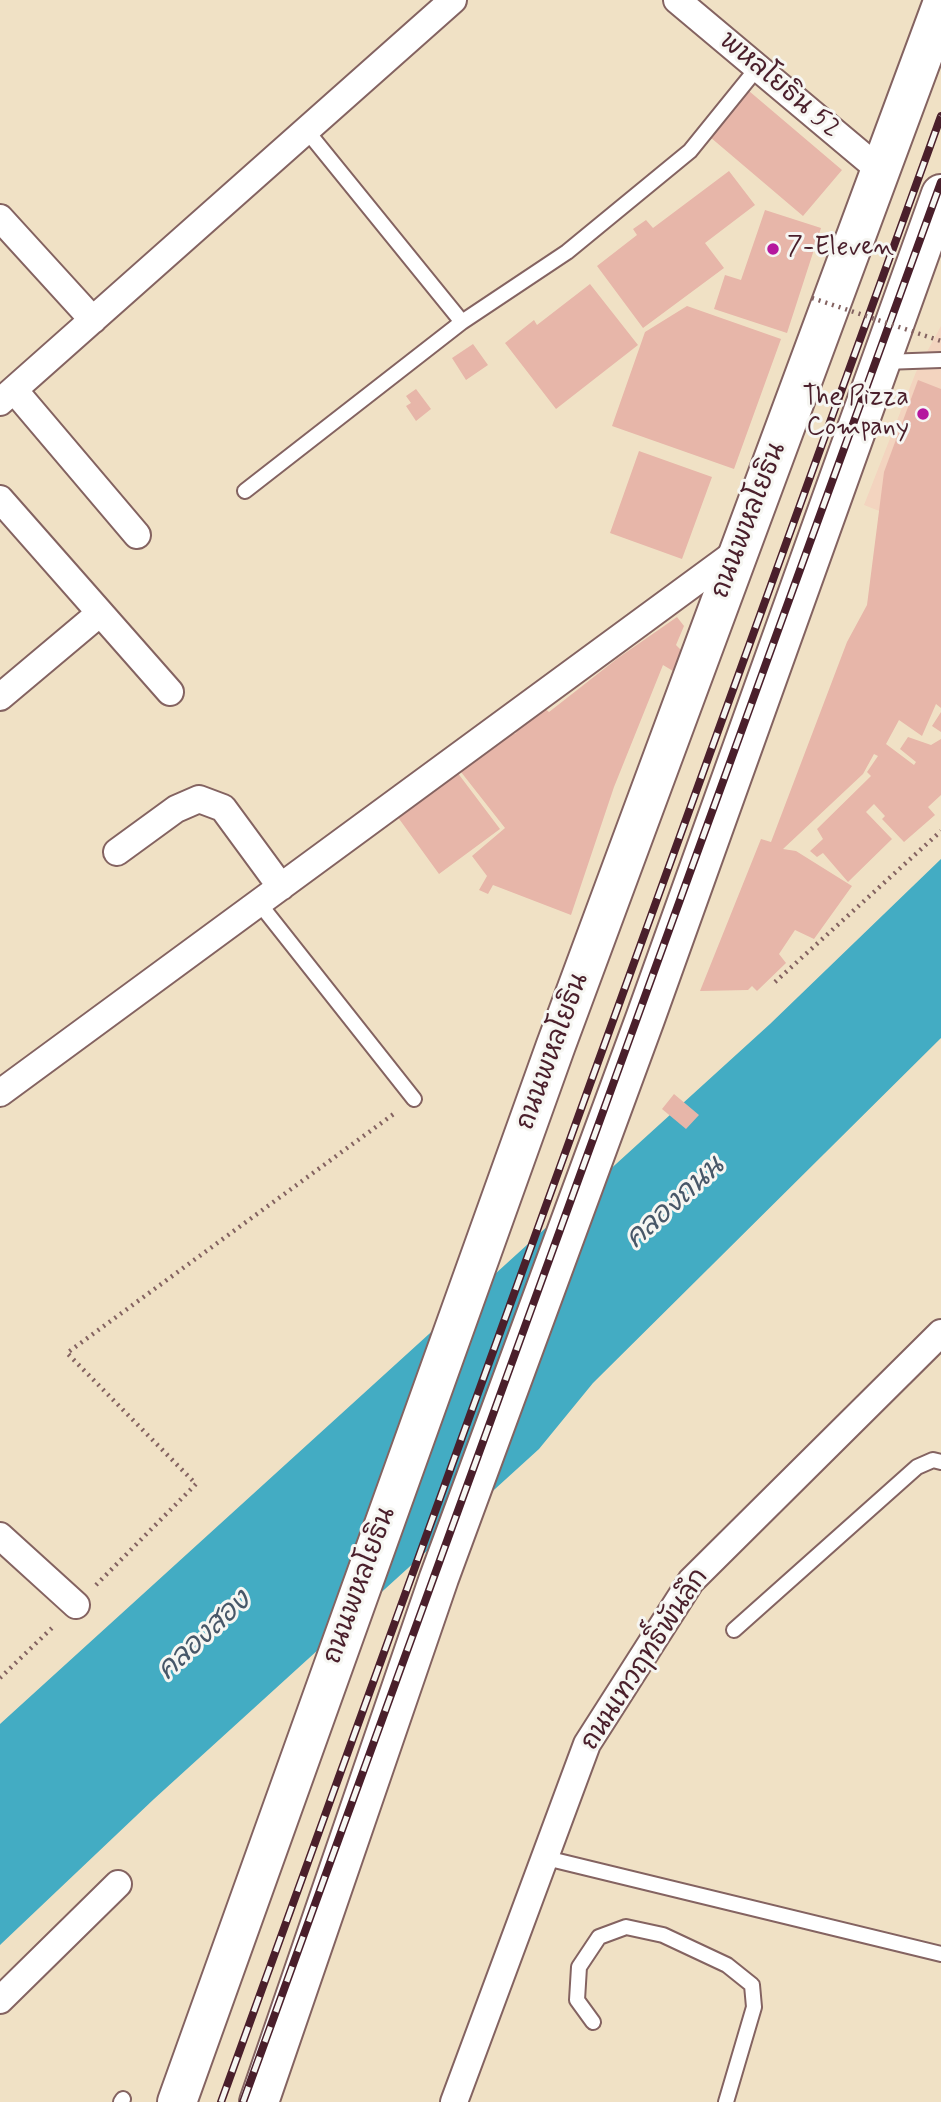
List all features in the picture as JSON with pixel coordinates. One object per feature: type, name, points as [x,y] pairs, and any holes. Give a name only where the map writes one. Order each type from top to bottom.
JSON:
[{"type":"main road","name":"ถนนพหลโยธิน","points":[[177,2102],[551,1058],[941,7]]},
{"type":"main road","points":[[259,2102],[439,1578],[640,1035],[941,194]]},
{"type":"street","points":[[137,535],[7,396],[453,0]]},
{"type":"street","name":"พหลโยธิน 52","points":[[677,0],[882,172]]},
{"type":"street","points":[[0,218],[93,320]]},
{"type":"street","points":[[0,499],[170,692]]},
{"type":"street","points":[[0,1093],[739,550]]},
{"type":"street","points":[[0,697],[100,613]]},
{"type":"street","points":[[117,852],[176,809],[199,799],[223,808],[281,887]]},
{"type":"street","name":"ถนนเทวฤทธิ์พันลึก","points":[[454,2102],[587,1744],[691,1581],[941,1333]]},
{"type":"street","points":[[0,1536],[76,1605]]},
{"type":"street","points":[[0,2000],[118,1884]]},
{"type":"lane","points":[[245,491],[462,322],[567,252],[690,151],[758,67]]},
{"type":"lane","points":[[307,131],[462,322]]},
{"type":"lane","points":[[879,362],[941,360]]},
{"type":"lane","points":[[259,903],[414,1099]]},
{"type":"lane","points":[[734,1630],[917,1467],[933,1460],[941,1462]]},
{"type":"lane","points":[[546,1857],[941,1954]]},
{"type":"lane","points":[[593,2022],[577,2000],[579,1967],[599,1937],[626,1927],[663,1935],[727,1965],[751,1985],[754,2007],[726,2102]]},
{"type":"path","points":[[812,298],[941,341]]},
{"type":"path","points":[[775,982],[941,831]]},
{"type":"path","points":[[0,1678],[196,1484],[67,1353],[414,1099]]},
{"type":"shaded area","points":[[941,326],[941,535],[864,505],[916,372]]},
{"type":"water","points":[[941,859],[941,1038],[593,1383],[539,1449],[154,1799],[0,1945],[0,1724],[770,1024]]},
{"type":"building","points":[[749,91],[842,170],[803,216],[710,137]]},
{"type":"building","points":[[729,171],[755,205],[705,243],[724,268],[643,328],[597,266],[637,235],[633,229],[646,220],[653,228]]},
{"type":"building","points":[[765,210],[821,228],[787,333],[714,309],[725,275],[741,280]]},
{"type":"building","points":[[590,284],[638,345],[556,409],[505,343],[534,320],[537,325]]},
{"type":"building","points":[[687,306],[781,339],[734,469],[612,426],[645,332]]},
{"type":"building","points":[[473,344],[488,365],[466,380],[452,358]]},
{"type":"building","points":[[918,380],[941,389],[941,708],[936,704],[922,736],[899,720],[886,744],[914,765],[916,762],[900,749],[908,737],[931,745],[941,739],[941,795],[928,807],[935,815],[904,842],[882,819],[885,816],[874,804],[866,812],[892,839],[848,882],[823,853],[817,857],[810,851],[823,839],[817,829],[871,776],[867,772],[878,756],[874,754],[863,774],[783,849],[796,851],[852,886],[814,939],[795,930],[779,954],[786,963],[757,991],[752,986],[748,990],[700,991],[761,839],[771,842],[847,642],[867,605],[884,472]]},
{"type":"building","points":[[416,389],[431,409],[416,421],[406,406],[411,403],[406,396]]},
{"type":"building","points":[[639,451],[712,477],[682,559],[610,533]]},
{"type":"building","points":[[677,617],[684,626],[676,645],[683,652],[673,671],[663,665],[614,787],[571,915],[493,885],[488,894],[479,890],[487,876],[472,856],[505,828],[461,772],[465,768],[461,763],[509,731],[515,734],[538,703],[549,712],[618,658]]},
{"type":"building","points":[[941,712],[941,732],[932,726]]},
{"type":"building","points":[[457,772],[500,829],[439,874],[397,816]]},
{"type":"building","points":[[674,1094],[699,1115],[686,1129],[662,1109]]},
{"type":"railway","points":[[221,2102],[941,116]]},
{"type":"railway","points":[[243,2102],[941,182]]},
{"type":"place","name":"7-Eleven","points":[[773,249]]},
{"type":"place","name":"The Pizza Company","points":[[923,414]]},
{"type":"water label","name":"คลองถนน","points":[[676,1204]]},
{"type":"water label","name":"คลองสอง","points":[[205,1637]]}]
